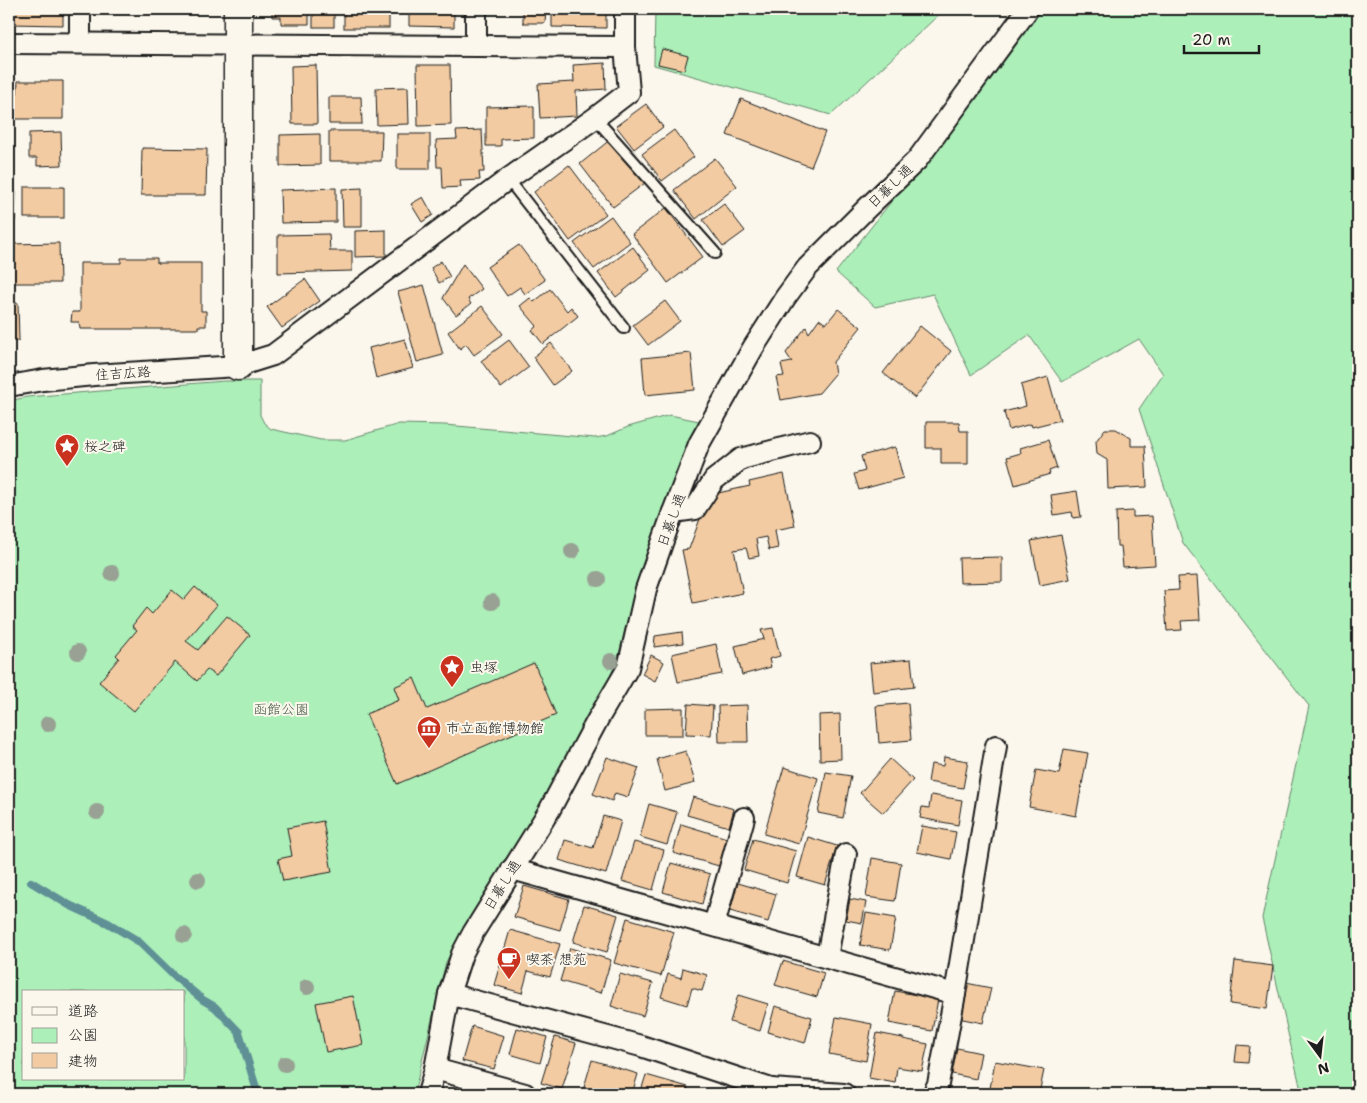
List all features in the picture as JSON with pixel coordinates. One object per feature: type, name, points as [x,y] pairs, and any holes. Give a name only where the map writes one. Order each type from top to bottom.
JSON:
[{"type":"street","points":[[80,9],[80,43]]},
{"type":"street","points":[[238,9],[238,366]]},
{"type":"street","points":[[476,9],[476,46]]},
{"type":"street","points":[[9,43],[625,47],[625,9]]},
{"type":"street","name":"日暮し通","points":[[428,1094],[435,1069],[449,994],[462,954],[473,932],[549,811],[598,719],[628,668],[646,589],[699,444],[753,348],[785,298],[808,268],[917,160],[1028,9]]},
{"type":"street","name":"住吉広路","points":[[9,386],[94,374],[238,366],[273,355],[628,92],[625,47]]},
{"type":"street","points":[[673,512],[695,509],[714,480],[741,458],[810,441]]},
{"type":"street","points":[[933,1094],[938,1084],[955,994],[996,746]]},
{"type":"street","points":[[714,925],[744,818]]},
{"type":"street","points":[[826,957],[846,854]]},
{"type":"street","points":[[512,869],[955,994]]},
{"type":"street","points":[[449,994],[641,1046],[777,1091],[844,1094]]},
{"type":"street","points":[[435,1069],[525,1094]]},
{"type":"lane","points":[[595,118],[715,253]]},
{"type":"lane","points":[[508,180],[624,328]]},
{"type":"green space","points":[[655,9],[945,9],[831,115],[654,65]]},
{"type":"green space","points":[[1042,9],[1358,9],[1358,1094],[1309,1094],[1300,1086],[1262,918],[1309,706],[1183,543],[1139,409],[1163,374],[1139,339],[1062,382],[1029,335],[971,375],[933,294],[875,307],[836,272]]},
{"type":"green space","name":"函館公園","points":[[224,381],[260,381],[260,415],[264,423],[271,429],[321,440],[345,440],[399,424],[445,425],[595,438],[607,436],[628,427],[670,415],[699,421],[693,431],[655,535],[629,613],[619,654],[608,682],[547,794],[465,927],[446,962],[414,1094],[9,1094],[9,401],[27,397]]},
{"type":"building","points":[[12,9],[63,9],[63,25],[11,24]]},
{"type":"building","points":[[272,9],[309,9],[309,24],[281,24],[281,17],[272,17]]},
{"type":"building","points":[[313,9],[334,9],[334,27],[313,27]]},
{"type":"building","points":[[344,9],[389,9],[389,28],[344,28]]},
{"type":"building","points":[[409,9],[454,9],[454,27],[409,26]]},
{"type":"building","points":[[523,9],[546,9],[545,23],[523,23]]},
{"type":"building","points":[[552,9],[606,9],[606,28],[552,27]]},
{"type":"building","points":[[662,49],[688,56],[684,70],[658,64]]},
{"type":"building","points":[[605,63],[606,89],[576,91],[577,116],[540,118],[538,84],[574,82],[573,65]]},
{"type":"building","points":[[316,65],[317,124],[292,124],[291,66]]},
{"type":"building","points":[[417,65],[450,65],[451,125],[418,126]]},
{"type":"building","points":[[18,81],[63,81],[63,119],[13,119],[13,95],[17,95]]},
{"type":"building","points":[[408,87],[409,124],[377,125],[376,88]]},
{"type":"building","points":[[329,97],[361,97],[362,124],[329,124]]},
{"type":"building","points":[[741,99],[825,132],[811,167],[727,135]]},
{"type":"building","points":[[646,104],[663,127],[634,149],[616,126]]},
{"type":"building","points":[[534,106],[534,138],[501,139],[501,146],[486,146],[486,107]]},
{"type":"building","points":[[9,123],[12,123],[12,153],[9,153]]},
{"type":"building","points":[[482,130],[484,172],[479,172],[480,180],[460,181],[461,187],[443,188],[442,167],[437,167],[436,140],[457,139],[456,131]]},
{"type":"building","points":[[674,130],[694,157],[662,181],[642,154]]},
{"type":"building","points":[[329,131],[382,131],[381,161],[329,161]]},
{"type":"building","points":[[61,132],[62,165],[37,166],[37,158],[29,158],[29,133]]},
{"type":"building","points":[[320,134],[320,165],[280,166],[280,135]]},
{"type":"building","points":[[397,134],[430,134],[430,169],[397,169]]},
{"type":"building","points":[[611,139],[645,183],[613,207],[580,164]]},
{"type":"building","points":[[142,148],[207,149],[206,195],[141,195]]},
{"type":"building","points":[[715,158],[737,186],[696,219],[674,190]]},
{"type":"building","points":[[569,165],[606,214],[570,241],[534,192]]},
{"type":"building","points":[[24,187],[64,187],[64,218],[24,218]]},
{"type":"building","points":[[336,188],[336,222],[281,223],[280,190]]},
{"type":"building","points":[[362,188],[362,227],[343,227],[342,189]]},
{"type":"building","points":[[9,192],[16,192],[15,221],[9,221]]},
{"type":"building","points":[[423,197],[433,215],[422,222],[411,204]]},
{"type":"building","points":[[724,204],[745,231],[723,247],[703,220]]},
{"type":"building","points":[[666,208],[703,257],[668,283],[632,234]]},
{"type":"building","points":[[611,216],[630,242],[594,269],[574,243]]},
{"type":"building","points":[[386,230],[386,256],[355,257],[355,231]]},
{"type":"building","points":[[329,234],[330,251],[352,251],[352,271],[278,273],[278,235]]},
{"type":"building","points":[[59,243],[60,283],[9,283],[9,244]]},
{"type":"building","points":[[519,245],[545,280],[525,294],[520,287],[507,296],[487,267]]},
{"type":"building","points":[[633,247],[650,270],[616,297],[598,273]]},
{"type":"building","points":[[121,258],[157,258],[157,263],[201,263],[201,311],[206,311],[206,326],[198,326],[198,329],[80,329],[79,322],[71,322],[72,312],[80,312],[80,263],[121,263]]},
{"type":"building","points":[[441,261],[450,277],[439,283],[431,268]]},
{"type":"building","points":[[463,264],[482,289],[468,299],[471,304],[456,315],[443,298]]},
{"type":"building","points":[[305,279],[320,301],[282,328],[267,307]]},
{"type":"building","points":[[424,285],[443,355],[417,362],[398,292]]},
{"type":"building","points":[[550,289],[567,311],[571,307],[578,316],[543,344],[532,330],[537,326],[520,306],[530,298],[534,302]]},
{"type":"building","points":[[665,301],[680,321],[648,345],[633,325]]},
{"type":"building","points":[[9,303],[18,303],[19,341],[9,341]]},
{"type":"building","points":[[482,306],[503,334],[474,355],[466,344],[460,349],[448,332]]},
{"type":"building","points":[[838,309],[861,327],[833,362],[835,374],[819,393],[781,400],[776,377],[784,376],[781,364],[792,362],[786,353],[806,327],[809,333],[819,319],[826,324]]},
{"type":"building","points":[[920,326],[951,351],[915,398],[883,373]]},
{"type":"building","points":[[405,339],[413,368],[376,378],[369,348]]},
{"type":"building","points":[[509,340],[529,367],[501,388],[481,361]]},
{"type":"building","points":[[551,343],[572,371],[553,385],[533,357]]},
{"type":"building","points":[[691,353],[695,390],[645,395],[642,358]]},
{"type":"building","points":[[1048,377],[1060,420],[1032,427],[1031,424],[1009,430],[1004,412],[1026,406],[1021,385]]},
{"type":"building","points":[[926,422],[959,422],[960,431],[968,431],[968,464],[941,464],[941,448],[926,448]]},
{"type":"building","points":[[1105,429],[1116,429],[1131,438],[1131,446],[1145,446],[1147,487],[1108,489],[1107,460],[1097,454],[1096,441]]},
{"type":"building","points":[[1048,440],[1057,468],[1049,471],[1050,474],[1015,485],[1007,457],[1021,453],[1020,448]]},
{"type":"building","points":[[895,447],[903,478],[859,490],[854,474],[865,471],[861,456]]},
{"type":"building","points":[[784,474],[795,526],[775,530],[778,548],[769,550],[766,537],[756,539],[759,556],[749,558],[746,548],[734,550],[743,593],[693,603],[682,550],[689,549],[705,505],[711,503],[718,493],[750,486],[749,482]]},
{"type":"building","points":[[1077,491],[1081,517],[1073,518],[1072,512],[1054,515],[1051,495]]},
{"type":"building","points":[[1133,511],[1133,517],[1152,516],[1155,565],[1123,567],[1121,546],[1117,546],[1116,512]]},
{"type":"building","points":[[1061,535],[1070,579],[1040,585],[1031,541]]},
{"type":"building","points":[[1002,557],[1002,582],[960,583],[959,558]]},
{"type":"building","points":[[1197,576],[1200,620],[1181,621],[1182,630],[1167,631],[1164,591],[1179,590],[1178,577]]},
{"type":"building","points":[[195,587],[217,605],[186,641],[198,650],[227,616],[250,635],[216,676],[207,670],[197,681],[175,662],[134,711],[99,682],[119,658],[116,655],[137,630],[132,626],[146,608],[152,614],[172,590],[184,600]]},
{"type":"building","points":[[773,628],[780,656],[769,659],[771,667],[742,675],[735,646],[764,639],[761,630]]},
{"type":"building","points":[[682,632],[683,643],[654,647],[655,636]]},
{"type":"building","points":[[716,644],[722,674],[678,682],[672,654]]},
{"type":"building","points":[[651,655],[664,662],[655,681],[642,674]]},
{"type":"building","points":[[911,659],[914,687],[873,692],[870,663]]},
{"type":"building","name":"市立函館博物館","points":[[534,663],[556,715],[397,784],[366,714],[399,700],[394,687],[414,678],[427,709]]},
{"type":"building","points":[[908,703],[911,740],[879,743],[876,706]]},
{"type":"building","points":[[688,704],[713,706],[711,735],[686,734]]},
{"type":"building","points":[[747,705],[748,742],[719,742],[718,706]]},
{"type":"building","points":[[683,708],[683,735],[645,735],[645,709]]},
{"type":"building","points":[[840,714],[841,759],[820,760],[819,715]]},
{"type":"building","points":[[1064,749],[1088,753],[1076,816],[1029,807],[1036,770],[1059,774]]},
{"type":"building","points":[[686,751],[695,783],[665,791],[657,759]]},
{"type":"building","points":[[607,757],[639,768],[628,797],[615,793],[612,801],[593,794]]},
{"type":"building","points":[[944,757],[968,761],[963,788],[928,782],[931,764],[943,766]]},
{"type":"building","points":[[890,759],[913,780],[883,813],[860,793]]},
{"type":"building","points":[[784,767],[818,778],[799,844],[764,834]]},
{"type":"building","points":[[826,772],[851,776],[843,818],[818,813]]},
{"type":"building","points":[[931,795],[962,800],[958,825],[920,818],[922,807],[929,808]]},
{"type":"building","points":[[693,797],[734,809],[729,827],[687,815]]},
{"type":"building","points":[[649,804],[677,812],[667,845],[640,837]]},
{"type":"building","points":[[603,816],[621,821],[606,874],[559,860],[565,840],[593,848]]},
{"type":"building","points":[[323,821],[332,872],[283,881],[278,859],[292,856],[287,828]]},
{"type":"building","points":[[681,824],[727,838],[719,866],[673,853]]},
{"type":"building","points":[[922,826],[956,832],[951,859],[917,852]]},
{"type":"building","points":[[808,837],[837,846],[825,885],[797,877]]},
{"type":"building","points":[[753,839],[796,851],[787,883],[744,870]]},
{"type":"building","points":[[634,842],[664,850],[653,890],[622,881]]},
{"type":"building","points":[[872,858],[901,863],[895,901],[866,897]]},
{"type":"building","points":[[671,863],[710,874],[702,904],[663,892]]},
{"type":"building","points":[[738,883],[776,894],[768,922],[730,911]]},
{"type":"building","points":[[524,886],[569,899],[560,930],[514,917]]},
{"type":"building","points":[[850,899],[866,902],[862,923],[846,920]]},
{"type":"building","points":[[584,905],[618,915],[607,952],[573,942]]},
{"type":"building","points":[[866,913],[896,918],[890,950],[860,945]]},
{"type":"building","points":[[627,918],[674,932],[661,976],[614,963]]},
{"type":"building","points":[[510,930],[560,944],[550,977],[528,971],[522,993],[494,985]]},
{"type":"building","points":[[570,948],[611,960],[601,993],[560,981]]},
{"type":"building","points":[[783,961],[824,973],[817,997],[775,985]]},
{"type":"building","points":[[1235,961],[1273,966],[1267,1009],[1230,1004]]},
{"type":"building","points":[[683,968],[707,975],[702,991],[692,988],[687,1005],[661,997],[668,974],[681,978]]},
{"type":"building","points":[[620,974],[653,983],[643,1016],[611,1006]]},
{"type":"building","points":[[966,983],[991,988],[983,1023],[958,1018]]},
{"type":"building","points":[[895,991],[938,999],[932,1031],[889,1023]]},
{"type":"building","points":[[738,995],[768,1004],[760,1031],[730,1022]]},
{"type":"building","points":[[353,996],[363,1045],[326,1052],[316,1003]]},
{"type":"building","points":[[775,1006],[812,1017],[805,1043],[768,1032]]},
{"type":"building","points":[[836,1017],[872,1024],[866,1061],[829,1054]]},
{"type":"building","points":[[472,1026],[504,1036],[494,1069],[462,1061]]},
{"type":"building","points":[[517,1028],[547,1037],[540,1063],[510,1054]]},
{"type":"building","points":[[877,1033],[928,1044],[922,1071],[897,1067],[895,1083],[869,1078]]},
{"type":"building","points":[[555,1037],[576,1043],[562,1089],[541,1083]]},
{"type":"building","points":[[1237,1045],[1250,1046],[1248,1063],[1235,1062]]},
{"type":"building","points":[[957,1048],[981,1053],[976,1079],[952,1074]]},
{"type":"building","points":[[592,1060],[638,1074],[632,1094],[582,1094]]},
{"type":"building","points":[[995,1061],[1044,1070],[1039,1094],[989,1094]]},
{"type":"building","points":[[646,1075],[688,1087],[686,1094],[640,1094]]},
{"type":"waterway","points":[[31,882],[69,905],[108,923],[138,941],[173,975],[203,1000],[215,1007],[239,1032],[258,1094]]},
{"type":"place","name":"桜之碑","points":[[67,467]]},
{"type":"place","name":"虫塚","points":[[452,688]]},
{"type":"place","name":"市立函館博物館","points":[[429,749]]},
{"type":"place","name":"喫茶 想苑","points":[[509,980]]}]
